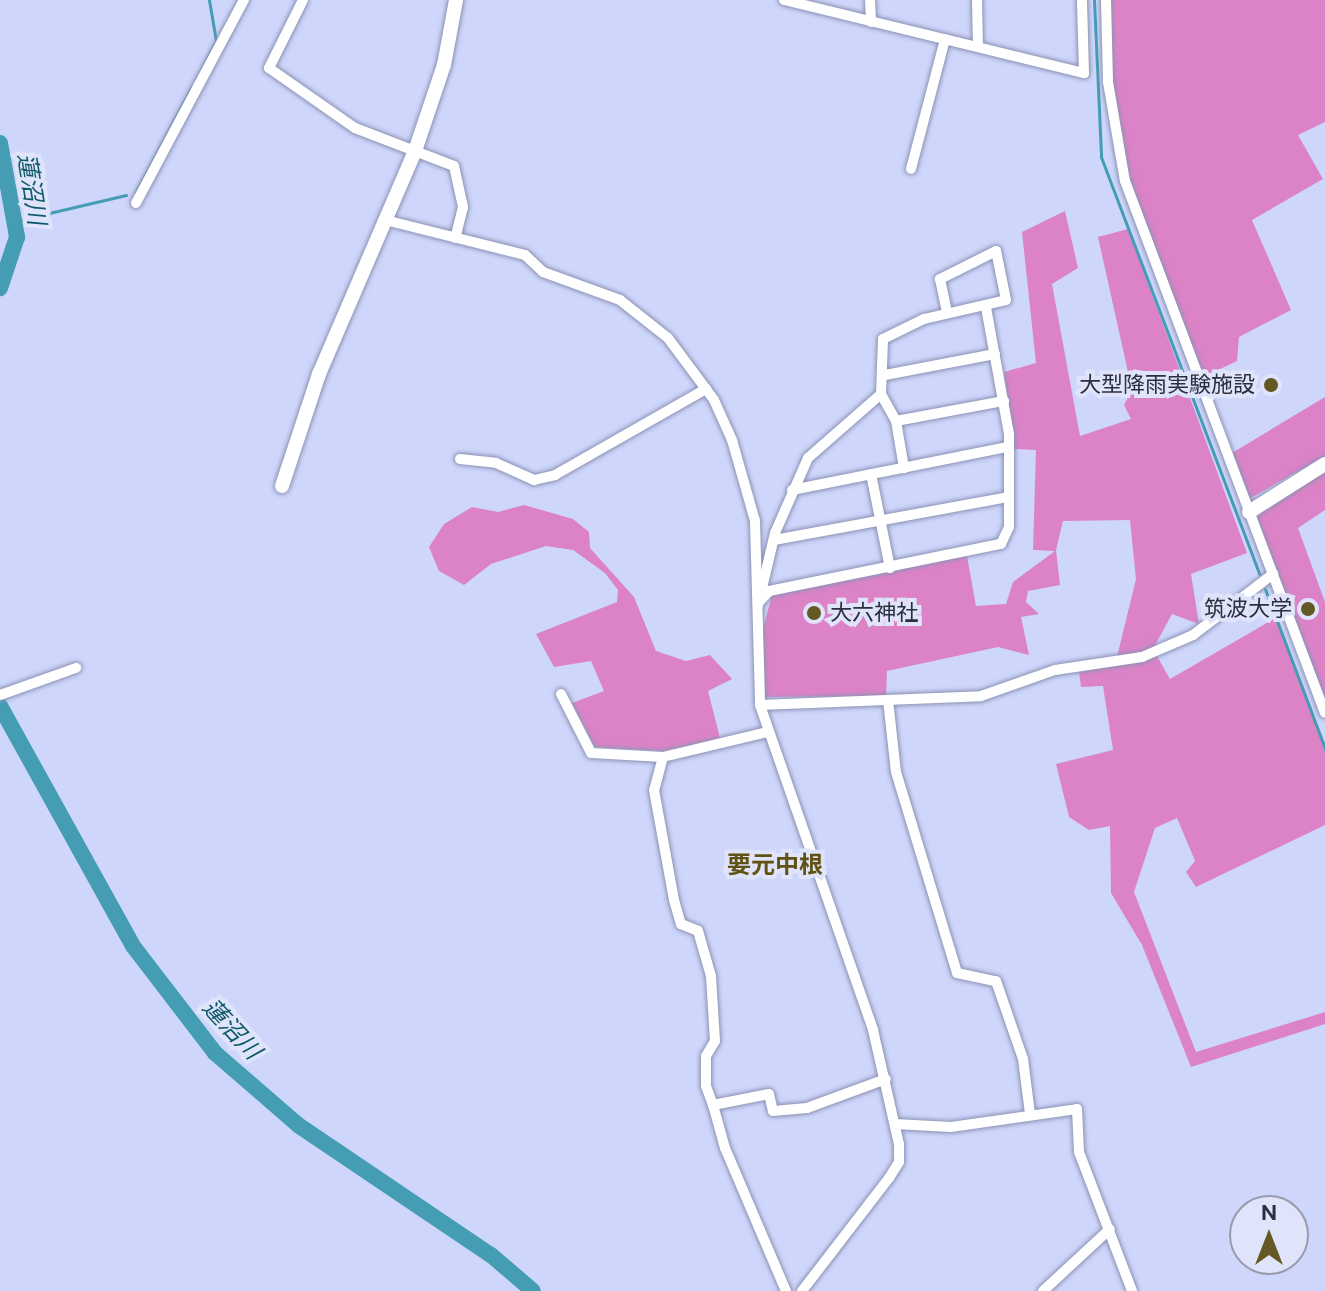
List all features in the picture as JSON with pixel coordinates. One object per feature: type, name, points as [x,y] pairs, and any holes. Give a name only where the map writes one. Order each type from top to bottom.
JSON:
[{"type":"street","points":[[136,203],[244,0]]},
{"type":"street","points":[[303,0],[269,68],[333,116],[460,171],[463,207],[455,238]]},
{"type":"street","points":[[282,486],[319,374],[415,151],[444,65],[456,0]]},
{"type":"street","points":[[784,0],[1084,73],[1082,0]]},
{"type":"street","points":[[870,0],[871,22]]},
{"type":"street","points":[[977,0],[978,46]]},
{"type":"street","points":[[1106,0],[1108,82],[1125,181],[1325,713]]},
{"type":"street","points":[[911,169],[945,39]]},
{"type":"street","points":[[385,220],[525,255],[543,272],[620,300],[668,338],[706,389],[732,440],[750,494],[758,605],[760,705],[886,1079],[899,1162],[802,1291]]},
{"type":"street","points":[[758,605],[774,540],[792,490],[824,440],[881,394],[885,375],[883,339],[947,313],[986,307],[1006,300],[996,251],[940,279],[947,313]]},
{"type":"street","points":[[758,605],[769,591],[1001,544],[1009,497],[1008,447],[1004,401],[986,307]]},
{"type":"street","points":[[885,375],[995,354]]},
{"type":"street","points":[[460,459],[496,463],[534,480],[555,475],[706,389]]},
{"type":"street","points":[[881,394],[896,421],[904,468]]},
{"type":"street","points":[[896,421],[1004,401]]},
{"type":"street","points":[[792,490],[1008,447]]},
{"type":"street","points":[[1249,512],[1325,464]]},
{"type":"street","points":[[871,474],[890,568]]},
{"type":"street","points":[[774,540],[1009,497]]},
{"type":"street","points":[[760,705],[981,696],[1055,670],[1142,657],[1193,635],[1273,574]]},
{"type":"street","points":[[2,694],[76,668]]},
{"type":"street","points":[[561,694],[591,753],[663,757],[767,732]]},
{"type":"street","points":[[888,700],[896,772],[957,973],[996,981],[1020,1044],[1030,1114]]},
{"type":"street","points":[[663,757],[654,790],[674,900],[681,924],[698,931],[711,976],[715,1041],[706,1056],[706,1086],[725,1148],[786,1291]]},
{"type":"street","points":[[713,1105],[769,1094],[773,1111],[807,1108],[840,1091],[886,1079]]},
{"type":"street","points":[[895,1124],[951,1127],[1077,1109],[1079,1152],[1132,1291]]},
{"type":"street","points":[[1043,1291],[1110,1229]]},
{"type":"shaded area","points":[[1110,0],[1325,0],[1325,122],[1298,135],[1323,179],[1252,220],[1291,310],[1239,337],[1237,361],[1203,377],[1128,176],[1113,93]]},
{"type":"shaded area","points":[[1065,211],[1078,268],[1052,284],[1080,436],[1131,419],[1124,405],[1132,390],[1098,237],[1128,229],[1247,553],[1191,574],[1199,624],[1172,614],[1153,649],[1170,679],[1277,617],[1325,744],[1325,825],[1196,887],[1186,872],[1195,861],[1177,818],[1155,828],[1134,892],[1196,1052],[1325,1012],[1325,1024],[1191,1067],[1142,945],[1111,893],[1110,826],[1089,830],[1069,817],[1056,764],[1113,750],[1103,686],[1081,687],[1079,672],[1115,665],[1136,579],[1130,520],[1063,521],[1056,550],[1060,585],[1028,591],[1026,602],[1039,614],[1021,617],[1029,655],[998,647],[887,671],[886,696],[764,697],[758,648],[772,595],[967,556],[976,606],[1006,604],[1013,582],[1055,551],[1033,550],[1036,450],[1014,449],[1004,372],[1036,363],[1022,232]]},
{"type":"shaded area","points":[[1325,397],[1325,456],[1249,499],[1232,453]]},
{"type":"shaded area","name":"筑波大学","points":[[1325,470],[1325,510],[1298,528],[1325,602],[1325,698],[1257,519],[1263,508]]},
{"type":"shaded area","points":[[524,505],[573,519],[589,532],[590,548],[634,597],[656,651],[686,661],[710,655],[732,679],[708,691],[720,738],[663,751],[595,747],[572,703],[604,691],[591,661],[554,667],[536,634],[617,602],[618,590],[605,573],[573,550],[546,546],[491,564],[464,585],[439,571],[429,547],[444,524],[472,507],[498,512]]},
{"type":"waterway","points":[[196,80],[216,41],[209,0]]},
{"type":"waterway","points":[[1094,0],[1101,157],[1259,574]]},
{"type":"waterway","points":[[136,192],[191,88]]},
{"type":"waterway","name":"蓮沼川","points":[[0,143],[17,237],[0,288]]},
{"type":"waterway","points":[[15,221],[126,195]]},
{"type":"waterway","points":[[1265,589],[1325,749]]},
{"type":"waterway","name":"蓮沼川","points":[[0,706],[133,946],[215,1053],[298,1125],[491,1255],[533,1291]]},
{"type":"place","name":"大型降雨実験施設","points":[[1271,385]]},
{"type":"place","name":"筑波大学","points":[[1308,609]]},
{"type":"place","name":"大六神社","points":[[814,613]]},
{"type":"district","name":"要元中根","points":[[775,865]]}]
